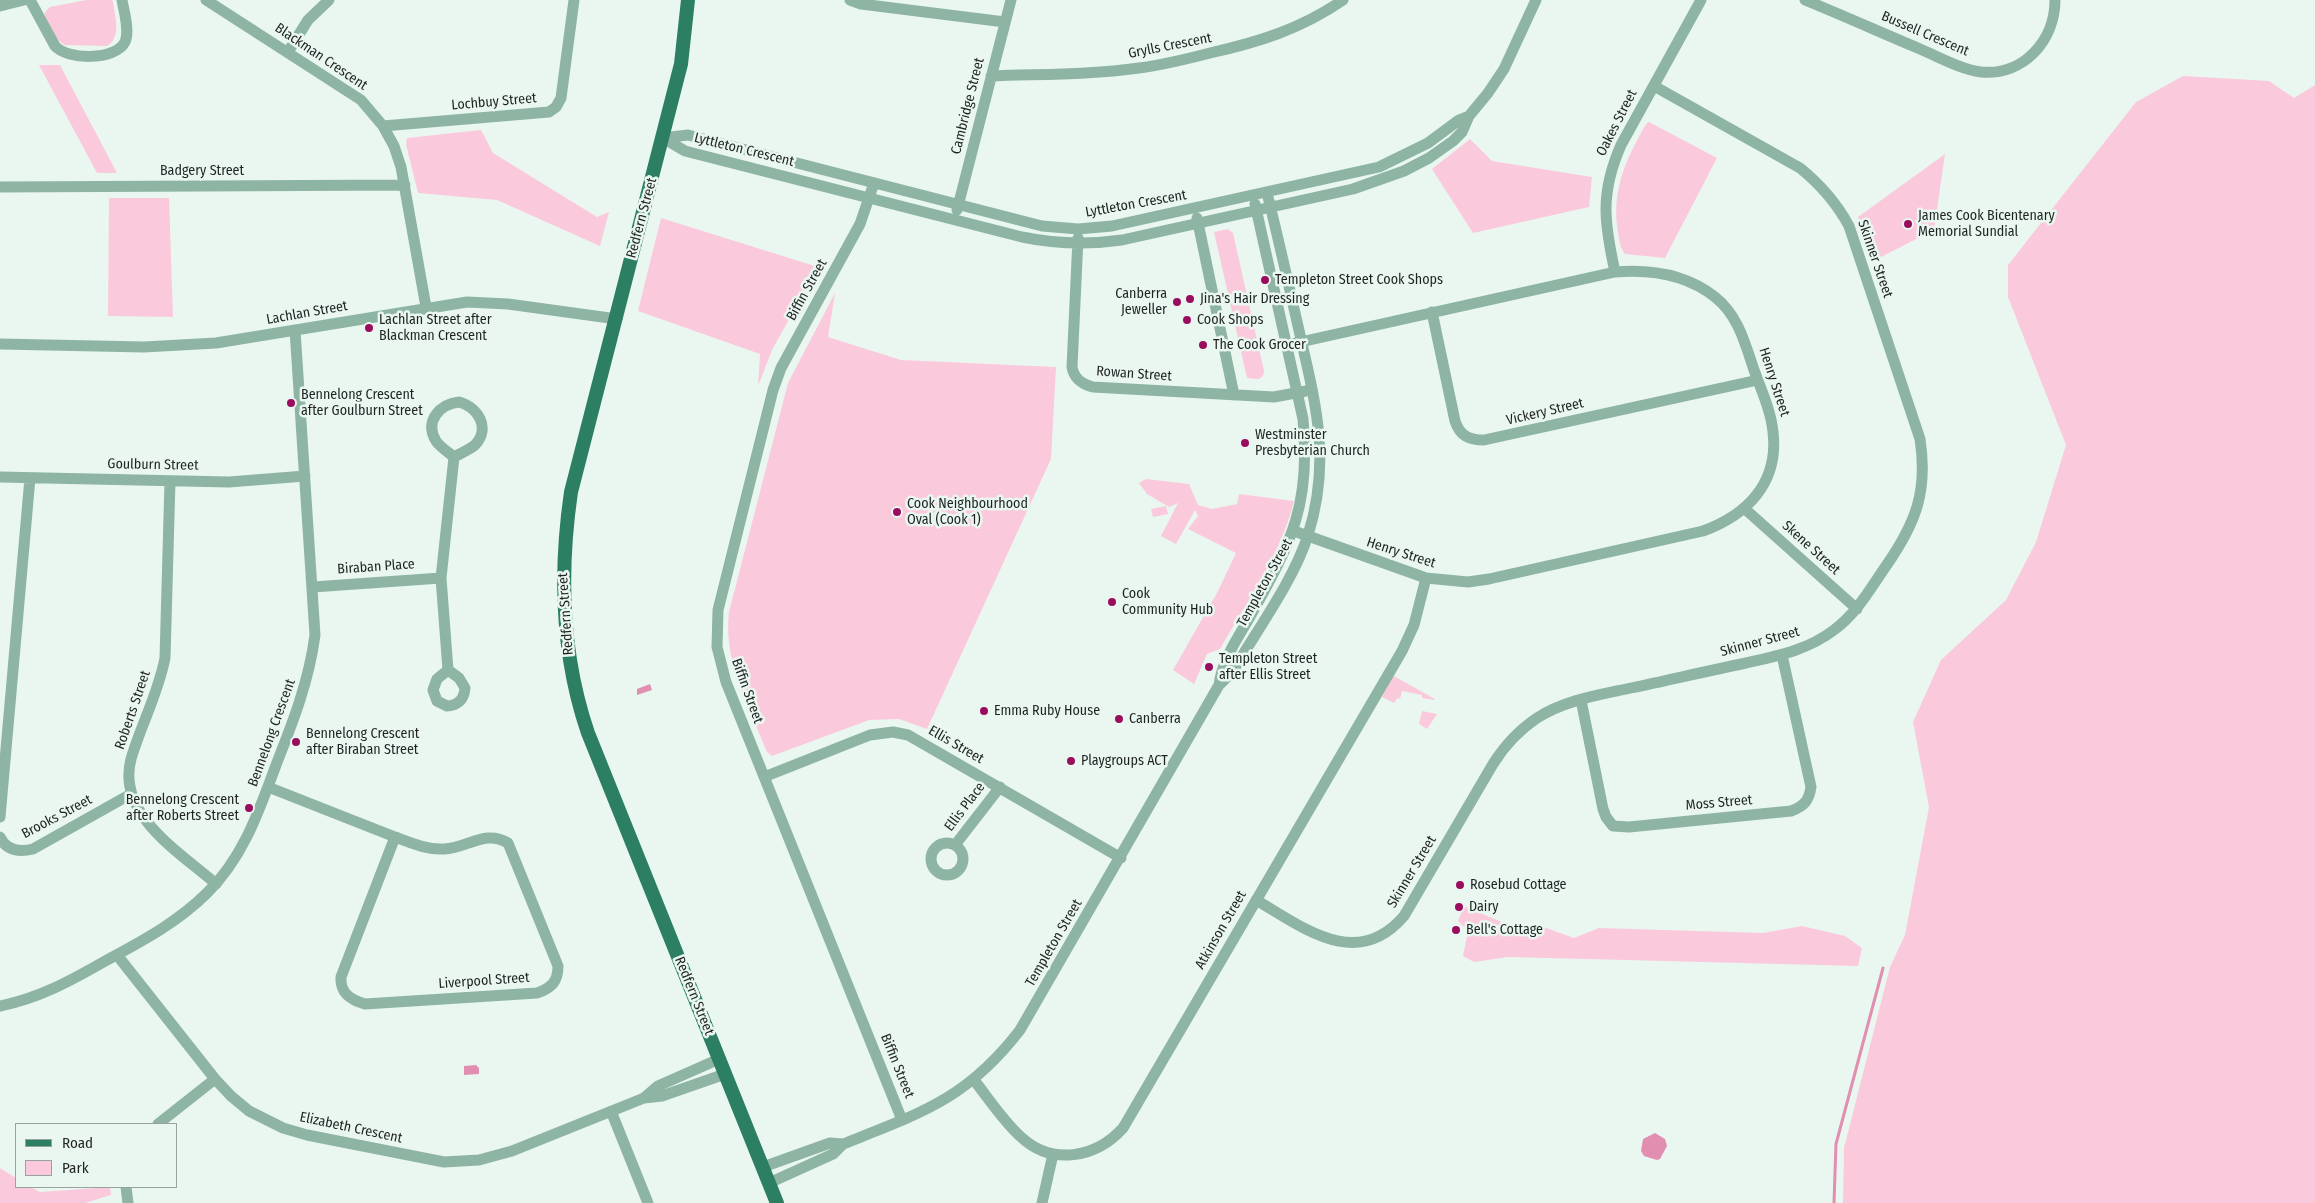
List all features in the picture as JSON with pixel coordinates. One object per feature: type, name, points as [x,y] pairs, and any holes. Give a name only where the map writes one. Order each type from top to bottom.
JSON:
[{"type":"main road","name":"Redfern Street","points":[[688,0],[681,64],[571,492],[564,540],[563,574],[570,666],[588,733],[778,1203]]},
{"type":"street","points":[[0,6],[24,0]]},
{"type":"street","points":[[30,0],[55,46],[60,50],[69,54],[103,56],[111,54],[121,47],[125,41],[122,0]]},
{"type":"street","name":"Blackman Crescent","points":[[206,0],[352,93],[383,126],[394,146],[405,185],[426,307]]},
{"type":"street","points":[[288,52],[308,20],[328,0]]},
{"type":"street","name":"Lochbuy Street","points":[[383,126],[549,112],[556,107],[561,98],[574,0]]},
{"type":"street","points":[[850,0],[861,4],[1005,22]]},
{"type":"street","name":"Cambridge Street","points":[[954,219],[1011,0]]},
{"type":"street","name":"Grylls Crescent","points":[[991,76],[1115,71],[1170,62],[1252,44],[1281,34],[1323,14],[1343,0]]},
{"type":"street","name":"Lyttleton Crescent","points":[[663,138],[685,151],[1040,240],[1078,244],[1122,240],[1353,189],[1404,172],[1454,141],[1462,132],[1469,116],[1488,93],[1504,69],[1536,0]]},
{"type":"street","name":"Oakes Street","points":[[1614,272],[1605,228],[1604,204],[1608,179],[1621,145],[1701,0]]},
{"type":"street","name":"Bussell Crescent","points":[[1805,0],[1961,67],[1989,72],[2016,66],[2038,51],[2051,30],[2055,16],[2055,0]]},
{"type":"street","name":"Skinner Street","points":[[1256,900],[1329,940],[1352,943],[1368,940],[1389,931],[1404,916],[1505,746],[1520,731],[1538,717],[1581,700],[1782,655],[1814,642],[1833,631],[1857,609],[1900,546],[1912,523],[1922,487],[1923,463],[1916,427],[1848,226],[1839,208],[1826,190],[1800,168],[1654,86]]},
{"type":"street","name":"Lyttleton Crescent","points":[[663,138],[688,135],[1042,226],[1078,229],[1112,226],[1195,209],[1379,167],[1428,143],[1459,120],[1469,116]]},
{"type":"street","name":"Biffin Street","points":[[874,183],[860,224],[781,368],[716,622],[717,647],[722,671],[902,1120]]},
{"type":"street","name":"Badgery Street","points":[[0,187],[405,185]]},
{"type":"street","name":"Templeton Street","points":[[769,1183],[833,1154],[843,1144],[941,1103],[974,1080],[1004,1051],[1020,1030],[1121,858],[1219,685],[1233,671],[1288,578],[1308,536],[1316,504],[1321,471],[1320,438],[1312,390],[1267,193]]},
{"type":"street","name":"Templeton Street","points":[[1219,685],[1224,663],[1278,566],[1294,531],[1305,484],[1306,451],[1298,393],[1253,196]]},
{"type":"street","points":[[1195,209],[1234,395]]},
{"type":"street","name":"Rowan Street","points":[[1078,229],[1072,367],[1078,380],[1094,387],[1274,397],[1312,390]]},
{"type":"street","name":"Henry Street","points":[[1287,344],[1614,272],[1637,270],[1659,272],[1700,286],[1731,313],[1740,328],[1772,423],[1774,450],[1767,477],[1758,494],[1745,509],[1726,523],[1703,532],[1488,579],[1468,582],[1426,578],[1294,531]]},
{"type":"street","name":"Lachlan Street","points":[[0,344],[181,346],[216,343],[426,307],[481,302],[617,319]]},
{"type":"street","name":"Vickery Street","points":[[1432,312],[1456,421],[1460,432],[1473,440],[1484,440],[1758,380]]},
{"type":"street","name":"Bennelong Crescent","points":[[0,1006],[48,992],[168,926],[189,910],[216,884],[243,845],[268,787],[308,677],[315,635],[295,330]]},
{"type":"street","points":[[459,402],[469,405],[476,411],[482,428],[476,443],[454,457],[438,443],[433,434],[432,424],[435,415],[441,408],[450,403],[459,402]]},
{"type":"street","points":[[448,670],[441,578],[454,457]]},
{"type":"street","name":"Goulburn Street","points":[[0,477],[229,482],[305,476]]},
{"type":"street","points":[[0,818],[30,478]]},
{"type":"street","name":"Roberts Street","points":[[170,481],[165,658],[160,681],[131,760],[129,777],[131,794],[141,816],[152,828],[216,884]]},
{"type":"street","name":"Skene Street","points":[[1745,509],[1857,609]]},
{"type":"street","name":"Biraban Place","points":[[313,587],[441,578]]},
{"type":"street","name":"Atkinson Street","points":[[974,1080],[1020,1136],[1031,1145],[1053,1154],[1077,1155],[1093,1151],[1113,1139],[1123,1128],[1402,651],[1414,625],[1426,578]]},
{"type":"street","name":"Moss Street","points":[[1581,700],[1606,818],[1613,826],[1791,811],[1805,804],[1809,798],[1811,787],[1782,655]]},
{"type":"street","name":"Ellis Street","points":[[764,777],[870,735],[893,732],[908,735],[1121,858]]},
{"type":"street","name":"Liverpool Street","points":[[268,787],[395,837],[430,848],[459,847],[489,837],[499,838],[508,843],[558,966],[558,976],[552,986],[538,993],[365,1004],[349,998],[343,992],[341,977],[395,837]]},
{"type":"street","name":"Ellis Place","points":[[955,846],[1000,787]]},
{"type":"street","name":"Brooks Street","points":[[0,837],[2,843],[11,849],[22,851],[33,849],[131,794]]},
{"type":"street","name":"Elizabeth Crescent","points":[[117,955],[215,1079],[231,1096],[250,1111],[282,1128],[326,1139],[444,1162],[490,1158],[644,1098],[662,1096],[725,1074]]},
{"type":"street","name":"Elizabeth Crescent","points":[[644,1098],[658,1086],[719,1059]]},
{"type":"street","points":[[159,1123],[215,1079]]},
{"type":"street","points":[[611,1111],[648,1203]]},
{"type":"street","name":"Templeton Street","points":[[763,1167],[830,1142],[843,1144]]},
{"type":"street","points":[[1042,1203],[1053,1154]]},
{"type":"street","points":[[126,1188],[128,1203]]},
{"type":"green space","points":[[86,0],[112,0],[113,2],[116,32],[112,42],[107,46],[64,45],[57,39],[45,16],[45,12],[50,7]]},
{"type":"green space","points":[[39,65],[60,65],[117,173],[97,173]]},
{"type":"green space","points":[[2183,76],[2269,81],[2294,98],[2315,85],[2315,1203],[1843,1203],[1844,1148],[1890,967],[1905,935],[1929,807],[1913,722],[1941,660],[2006,600],[2036,542],[2066,445],[2008,297],[2008,265],[2136,102]]},
{"type":"green space","points":[[1649,122],[1717,158],[1665,258],[1625,254],[1621,246],[1616,217],[1622,176],[1632,150],[1646,124]]},
{"type":"green space","points":[[481,130],[493,153],[597,217],[609,212],[600,246],[497,200],[418,193],[406,144],[407,138]]},
{"type":"green space","points":[[1470,139],[1492,161],[1592,177],[1589,207],[1473,233],[1432,169]]},
{"type":"green space","points":[[1945,154],[1934,230],[1873,261],[1858,217]]},
{"type":"green space","points":[[109,198],[169,198],[173,317],[108,316]]},
{"type":"green space","points":[[661,218],[818,267],[772,350],[758,386],[760,354],[638,311]]},
{"type":"green space","points":[[1228,229],[1233,233],[1264,371],[1263,376],[1259,379],[1247,378],[1214,232]]},
{"type":"green space","points":[[835,293],[828,337],[901,360],[1056,367],[1051,459],[927,729],[899,719],[869,720],[772,756],[767,752],[739,684],[730,649],[728,631],[729,612],[788,383]]},
{"type":"green space","points":[[1146,479],[1189,484],[1198,505],[1212,509],[1237,504],[1239,494],[1294,501],[1281,540],[1272,559],[1220,649],[1207,654],[1194,684],[1173,670],[1218,591],[1236,553],[1188,529],[1198,516],[1195,510],[1176,544],[1161,536],[1178,503],[1169,507],[1147,494],[1139,483]]},
{"type":"green space","points":[[1166,506],[1168,514],[1153,517],[1151,509]]},
{"type":"green space","points":[[1392,675],[1435,699],[1422,698],[1422,695],[1402,691],[1400,699],[1398,698],[1394,703],[1382,697]]},
{"type":"green space","points":[[1422,711],[1437,714],[1427,729],[1419,724]]},
{"type":"green space","points":[[1464,906],[1511,926],[1521,928],[1535,924],[1574,938],[1599,928],[1763,933],[1802,926],[1845,936],[1862,948],[1858,966],[1508,957],[1474,962],[1463,956],[1468,931],[1458,921]]},
{"type":"green space","points":[[0,1168],[15,1177],[15,1188],[33,1188],[40,1192],[110,1188],[111,1195],[85,1203],[0,1203]]},
{"type":"shaded area","points":[[650,684],[652,690],[637,695],[637,689]]},
{"type":"shaded area","points":[[476,1065],[479,1068],[479,1074],[464,1075],[464,1066]]},
{"type":"shaded area","points":[[1655,1133],[1665,1139],[1667,1146],[1660,1159],[1657,1160],[1644,1156],[1641,1151],[1643,1139]]},
{"type":"waterway","points":[[1834,1203],[1836,1144],[1883,968]]},
{"type":"place","name":"James Cook Bicentenary Memorial Sundial","points":[[1908,224]]},
{"type":"place","name":"Templeton Street Cook Shops","points":[[1265,280]]},
{"type":"place","name":"Jina's Hair Dressing","points":[[1190,299]]},
{"type":"place","name":"Canberra Jeweller","points":[[1177,302]]},
{"type":"place","name":"Cook Shops","points":[[1187,320]]},
{"type":"place","name":"Lachlan Street after Blackman Crescent","points":[[369,328]]},
{"type":"place","name":"The Cook Grocer","points":[[1203,345]]},
{"type":"place","name":"Bennelong Crescent after Goulburn Street","points":[[291,403]]},
{"type":"place","name":"Westminster Presbyterian Church","points":[[1245,443]]},
{"type":"place","name":"Cook Neighbourhood Oval (Cook 1)","points":[[897,512]]},
{"type":"place","name":"Cook Community Hub","points":[[1112,602]]},
{"type":"place","name":"Templeton Street after Ellis Street","points":[[1209,667]]},
{"type":"place","name":"Emma Ruby House","points":[[984,711]]},
{"type":"place","name":"Canberra","points":[[1119,719]]},
{"type":"place","name":"Bennelong Crescent after Biraban Street","points":[[296,742]]},
{"type":"place","name":"Playgroups ACT","points":[[1071,761]]},
{"type":"place","name":"Bennelong Crescent after Roberts Street","points":[[249,808]]},
{"type":"place","name":"Rosebud Cottage","points":[[1460,885]]},
{"type":"place","name":"Dairy","points":[[1459,907]]},
{"type":"place","name":"Bell's Cottage","points":[[1456,930]]}]
